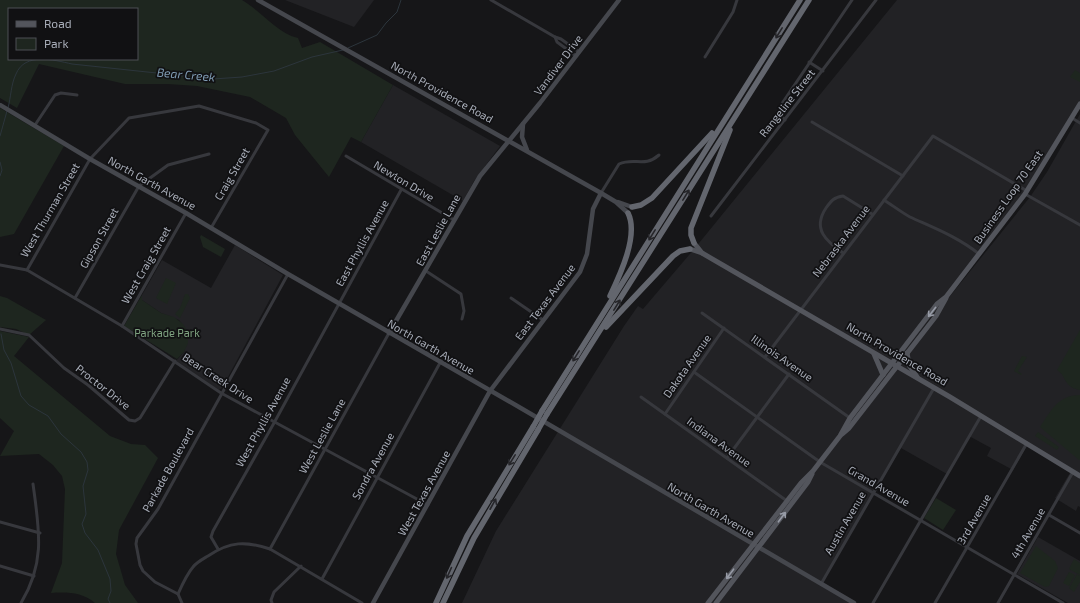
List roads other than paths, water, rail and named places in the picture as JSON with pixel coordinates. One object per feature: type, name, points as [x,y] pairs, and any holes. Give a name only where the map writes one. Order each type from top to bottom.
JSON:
[{"type":"highway","points":[[545,413],[597,323],[800,0]]},
{"type":"highway","points":[[436,603],[467,536],[535,428],[596,338],[809,0]]},
{"type":"highway","points":[[694,243],[691,235],[691,228],[722,149],[742,107]]},
{"type":"highway","points":[[632,207],[640,205],[652,198],[692,157],[724,119]]},
{"type":"highway","points":[[597,323],[618,280],[625,259],[632,231],[632,223],[628,213]]},
{"type":"highway","points":[[596,338],[673,256],[680,251],[690,249]]},
{"type":"highway","points":[[443,603],[474,538],[535,428]]},
{"type":"main road","name":"Business Loop 70 East","points":[[708,603],[801,483],[812,473],[840,436],[850,418],[883,375],[907,353],[936,316],[946,297],[1026,192],[1080,104]]},
{"type":"main road","name":"North Providence Road","points":[[694,243],[702,252]]},
{"type":"main road","name":"North Providence Road","points":[[690,249],[702,252],[800,309],[1028,443],[1080,476]]},
{"type":"main road","name":"Business Loop 70 East","points":[[840,436],[849,428],[938,304],[946,297]]},
{"type":"main road","points":[[874,353],[883,375]]},
{"type":"main road","points":[[907,353],[909,365],[917,378]]},
{"type":"main road","name":"Business Loop 70 East","points":[[716,603],[808,482],[812,473]]},
{"type":"street","name":"North Providence Road","points":[[258,0],[378,69],[527,150],[616,202],[628,213]]},
{"type":"street","points":[[491,0],[555,37],[557,42],[578,54]]},
{"type":"street","name":"Vandiver Drive","points":[[509,140],[619,0]]},
{"type":"street","points":[[705,57],[733,12],[737,0]]},
{"type":"street","points":[[785,120],[779,113],[781,104],[852,0]]},
{"type":"street","name":"Rangeline Street","points":[[711,216],[876,0]]},
{"type":"street","points":[[809,62],[823,71]]},
{"type":"street","points":[[35,126],[55,95],[61,93],[77,95]]},
{"type":"street","name":"North Garth Avenue","points":[[0,105],[389,333],[519,406],[758,548],[854,603]]},
{"type":"street","name":"West Thurman Street","points":[[26,270],[90,159],[129,118],[199,106],[256,123],[268,130]]},
{"type":"street","points":[[1072,118],[1080,123]]},
{"type":"street","points":[[812,122],[903,176]]},
{"type":"street","points":[[522,124],[522,137],[527,150]]},
{"type":"street","name":"Craig Street","points":[[211,228],[268,130]]},
{"type":"street","name":"Nebraska Avenue","points":[[765,357],[872,214],[933,136],[1026,192]]},
{"type":"street","name":"East Leslie Lane","points":[[389,333],[480,176],[509,140]]},
{"type":"street","points":[[139,186],[168,165],[209,154]]},
{"type":"street","points":[[601,193],[619,164],[630,161],[648,162],[659,155]]},
{"type":"street","name":"Newton Drive","points":[[346,156],[401,190],[454,220]]},
{"type":"street","name":"Gipson Street","points":[[76,298],[139,186]]},
{"type":"street","name":"East Phyllis Avenue","points":[[339,304],[401,190]]},
{"type":"street","points":[[1026,192],[1080,225]]},
{"type":"street","name":"East Texas Avenue","points":[[490,391],[543,320],[578,277],[587,254],[592,214],[601,193]]},
{"type":"street","points":[[843,253],[831,244],[823,234],[819,224],[820,217],[831,201],[836,197],[843,196],[872,214]]},
{"type":"street","points":[[884,200],[909,216],[937,227],[954,239],[964,242],[979,254]]},
{"type":"street","name":"North Providence Road","points":[[616,202],[632,207]]},
{"type":"street","name":"West Craig Street","points":[[122,326],[186,213]]},
{"type":"street","name":"Bear Creek Drive","points":[[0,265],[26,270],[76,298],[122,326],[220,393],[428,505]]},
{"type":"street","points":[[426,271],[461,294],[464,312],[462,319]]},
{"type":"street","name":"Parkade Boulevard","points":[[178,594],[155,582],[143,571],[138,555],[137,538],[158,510],[220,393],[288,274]]},
{"type":"street","points":[[511,298],[543,320]]},
{"type":"street","name":"West Phyllis Avenue","points":[[218,549],[211,536],[212,531],[274,423],[339,304]]},
{"type":"street","name":"Illinois Avenue","points":[[702,313],[850,418]]},
{"type":"street","name":"Dakota Avenue","points":[[664,414],[724,328]]},
{"type":"street","name":"Proctor Drive","points":[[0,329],[29,336],[64,368],[88,385],[129,420],[135,421],[140,418],[175,361]]},
{"type":"street","name":"West Leslie Lane","points":[[270,549],[389,333]]},
{"type":"street","name":"Sondra Avenue","points":[[322,579],[441,361]]},
{"type":"street","name":"Grand Avenue","points":[[694,372],[758,416],[820,462],[1063,603]]},
{"type":"street","points":[[727,458],[789,374]]},
{"type":"street","name":"Austin Avenue","points":[[821,584],[934,388]]},
{"type":"street","name":"West Texas Avenue","points":[[373,603],[490,391]]},
{"type":"street","name":"Indiana Avenue","points":[[641,397],[787,501]]},
{"type":"street","points":[[873,603],[981,415]]},
{"type":"street","name":"3rd Avenue","points":[[935,603],[1028,443]]},
{"type":"street","name":"4th Avenue","points":[[998,603],[1073,472]]},
{"type":"street","points":[[21,603],[34,576],[39,556],[40,533],[33,484]]},
{"type":"street","points":[[1049,515],[1080,533]]},
{"type":"street","points":[[0,522],[40,533]]},
{"type":"street","points":[[182,603],[178,594],[193,567],[218,549],[238,543],[254,543],[270,549],[362,603]]},
{"type":"street","points":[[0,566],[34,576]]},
{"type":"street","points":[[272,603],[271,600],[274,592],[301,566]]},
{"type":"waterway","name":"Bear Creek","points":[[348,48],[377,35],[397,12],[401,0]]},
{"type":"waterway","name":"Bear Creek","points":[[49,60],[72,64],[213,79],[242,77],[274,71],[312,57],[343,50]]},
{"type":"waterway","name":"Bear Creek","points":[[8,108],[16,74],[20,67],[33,60]]},
{"type":"waterway","name":"Bear Creek","points":[[0,136],[7,111]]},
{"type":"waterway","name":"Bear Creek","points":[[0,162],[2,170],[0,176]]},
{"type":"waterway","points":[[1,334],[4,350],[11,363],[21,396],[29,405],[48,416],[61,434],[81,452],[87,462],[88,470],[83,486],[86,514],[82,524],[85,533],[98,550],[110,579],[111,591],[108,599],[110,603]]},
{"type":"park label","name":"Parkade Park","points":[[167,333]]}]
